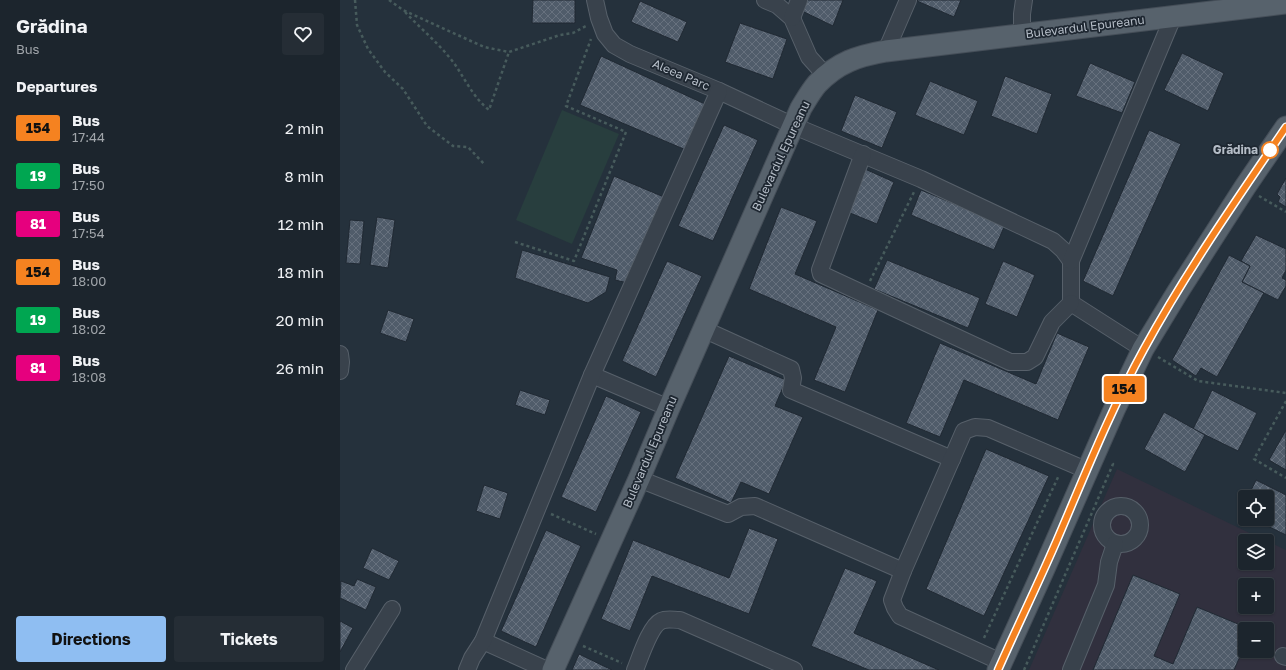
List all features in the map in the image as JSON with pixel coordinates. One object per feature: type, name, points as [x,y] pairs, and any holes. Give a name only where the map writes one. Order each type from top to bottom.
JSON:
[{"type":"main road","name":"Bulevardul Epureanu","points":[[553,670],[639,479],[801,108],[816,85],[839,65],[863,55],[886,51],[1173,17],[1281,7]]},
{"type":"main road","points":[[999,666],[1143,349],[1177,293],[1286,127]]},
{"type":"street","name":"Aleea Parc","points":[[595,0],[599,18],[605,34],[614,45],[630,54],[719,91],[794,126],[921,178],[1053,241],[1064,250],[1071,261]]},
{"type":"street","points":[[765,0],[777,5],[792,18],[809,57],[826,76]]},
{"type":"street","points":[[792,18],[799,0]]},
{"type":"street","points":[[886,51],[908,0]]},
{"type":"street","points":[[1022,35],[1024,0]]},
{"type":"street","points":[[863,154],[820,270],[821,274],[1010,362],[1027,362],[1035,357],[1052,322],[1071,303],[1071,261],[1173,17]]},
{"type":"street","points":[[467,670],[472,658],[483,641],[592,376],[719,91]]},
{"type":"street","points":[[1071,303],[1143,349]]},
{"type":"street","points":[[703,330],[791,369],[793,378],[791,390],[952,459]]},
{"type":"street","points":[[340,354],[340,371]]},
{"type":"street","points":[[592,376],[669,408]]},
{"type":"street","points":[[999,666],[978,652],[900,616],[892,600],[903,571],[964,431],[975,427],[988,428],[1065,461],[1090,463]]},
{"type":"street","points":[[639,479],[728,514],[741,507],[755,506],[903,571]]},
{"type":"street","points":[[1071,670],[1106,585],[1115,544]]},
{"type":"street","points":[[354,670],[392,609]]},
{"type":"street","points":[[635,670],[654,627],[661,621],[670,619],[680,620],[794,670]]},
{"type":"street","points":[[483,641],[547,670]]},
{"type":"path","points":[[355,0],[357,25],[368,49],[385,72],[403,89],[427,126],[453,146],[468,147],[485,165]]},
{"type":"path","points":[[389,0],[403,10],[446,55],[456,66],[480,103],[489,110],[509,52]]},
{"type":"path","points":[[403,10],[484,47],[509,52],[560,35],[573,33],[599,18]]},
{"type":"path","points":[[515,242],[574,261],[626,132],[566,106],[599,18]]},
{"type":"path","points":[[864,294],[921,178]]},
{"type":"path","points":[[1245,188],[1286,212]]},
{"type":"path","points":[[1143,349],[1198,381],[1286,393]]},
{"type":"path","points":[[1286,401],[1254,459],[1286,478]]},
{"type":"path","points":[[978,652],[1065,461]]},
{"type":"path","points":[[1024,670],[1113,464],[1090,463]]},
{"type":"path","points":[[538,508],[611,540]]},
{"type":"path","points":[[567,639],[635,670]]},
{"type":"shaded area","points":[[1117,469],[1252,534],[1238,534],[1238,570],[1274,570],[1274,544],[1286,550],[1286,670],[1029,670]]},
{"type":"green space","points":[[562,110],[619,134],[572,244],[516,220]]},
{"type":"building","points":[[533,0],[575,0],[575,23],[532,23]]},
{"type":"building","points":[[807,0],[843,0],[833,26],[802,11]]},
{"type":"building","points":[[961,0],[954,17],[917,1]]},
{"type":"building","points":[[640,1],[687,22],[678,42],[631,22]]},
{"type":"building","points":[[740,23],[787,39],[773,79],[725,62]]},
{"type":"building","points":[[1182,53],[1224,73],[1208,111],[1164,90]]},
{"type":"building","points":[[601,56],[705,104],[686,150],[580,105]]},
{"type":"building","points":[[1090,63],[1135,82],[1122,113],[1076,96]]},
{"type":"building","points":[[1005,76],[1052,94],[1037,134],[991,116]]},
{"type":"building","points":[[930,81],[978,101],[964,135],[915,115]]},
{"type":"building","points":[[855,95],[897,112],[882,148],[841,131]]},
{"type":"building","points":[[724,125],[758,140],[713,241],[678,226]]},
{"type":"building","points":[[1149,130],[1181,144],[1113,296],[1083,281]]},
{"type":"building","points":[[865,169],[894,182],[877,224],[845,211]]},
{"type":"building","points":[[614,176],[664,197],[628,283],[615,280],[617,270],[581,258]]},
{"type":"building","points":[[1286,178],[1286,207],[1278,202],[1280,197],[1277,194]]},
{"type":"building","points":[[921,190],[1005,225],[994,250],[911,215]]},
{"type":"building","points":[[781,207],[817,221],[795,274],[878,310],[845,392],[814,380],[836,327],[749,289]]},
{"type":"building","points":[[377,217],[395,220],[388,268],[370,265]]},
{"type":"building","points":[[350,220],[364,221],[360,264],[346,263]]},
{"type":"building","points":[[1256,235],[1286,249],[1286,270],[1282,278],[1286,280],[1286,286],[1278,300],[1242,282],[1250,266],[1241,261]]},
{"type":"building","points":[[522,250],[610,277],[606,292],[588,303],[515,278]]},
{"type":"building","points":[[1229,255],[1250,266],[1242,282],[1264,293],[1217,377],[1201,368],[1196,376],[1172,360]]},
{"type":"building","points":[[887,260],[980,298],[968,328],[874,289]]},
{"type":"building","points":[[667,261],[702,276],[656,377],[622,361]]},
{"type":"building","points":[[1003,261],[1035,275],[1017,317],[985,304]]},
{"type":"building","points":[[388,310],[414,319],[406,342],[380,333]]},
{"type":"building","points":[[1057,333],[1089,347],[1058,420],[964,380],[940,437],[906,423],[940,343],[1036,384]]},
{"type":"building","points":[[729,356],[786,380],[775,406],[803,417],[769,494],[741,482],[731,503],[675,478]]},
{"type":"building","points":[[520,390],[550,400],[545,415],[515,405]]},
{"type":"building","points":[[1212,390],[1257,413],[1238,451],[1193,429]]},
{"type":"building","points":[[606,396],[641,412],[596,512],[561,497]]},
{"type":"building","points":[[1164,412],[1205,435],[1185,472],[1144,449]]},
{"type":"building","points":[[1286,430],[1286,470],[1269,460]]},
{"type":"building","points":[[986,449],[1049,476],[984,616],[926,589]]},
{"type":"building","points":[[1256,480],[1286,495],[1286,535],[1267,526],[1274,526],[1274,490],[1251,490]]},
{"type":"building","points":[[484,485],[508,493],[500,519],[476,511]]},
{"type":"building","points":[[749,528],[778,539],[749,614],[652,576],[630,631],[601,619],[633,540],[729,578]]},
{"type":"building","points":[[546,530],[581,546],[536,647],[501,631]]},
{"type":"building","points":[[372,548],[399,561],[389,580],[363,568]]},
{"type":"building","points":[[845,568],[877,581],[854,633],[939,670],[869,670],[811,646]]},
{"type":"building","points":[[1133,575],[1180,594],[1154,656],[1173,664],[1197,607],[1238,624],[1238,658],[1239,658],[1234,670],[1093,670]]},
{"type":"building","points":[[357,579],[376,587],[366,610],[340,598],[341,581],[354,586]]},
{"type":"building","points":[[340,621],[353,628],[340,652]]},
{"type":"building","points":[[579,654],[612,670],[572,670]]},
{"type":"bus line","name":"154","points":[[998,670],[1044,569],[1086,470],[1143,349],[1177,293],[1286,127]]},
{"type":"place","name":"Grădina","points":[[1270,150]]}]
